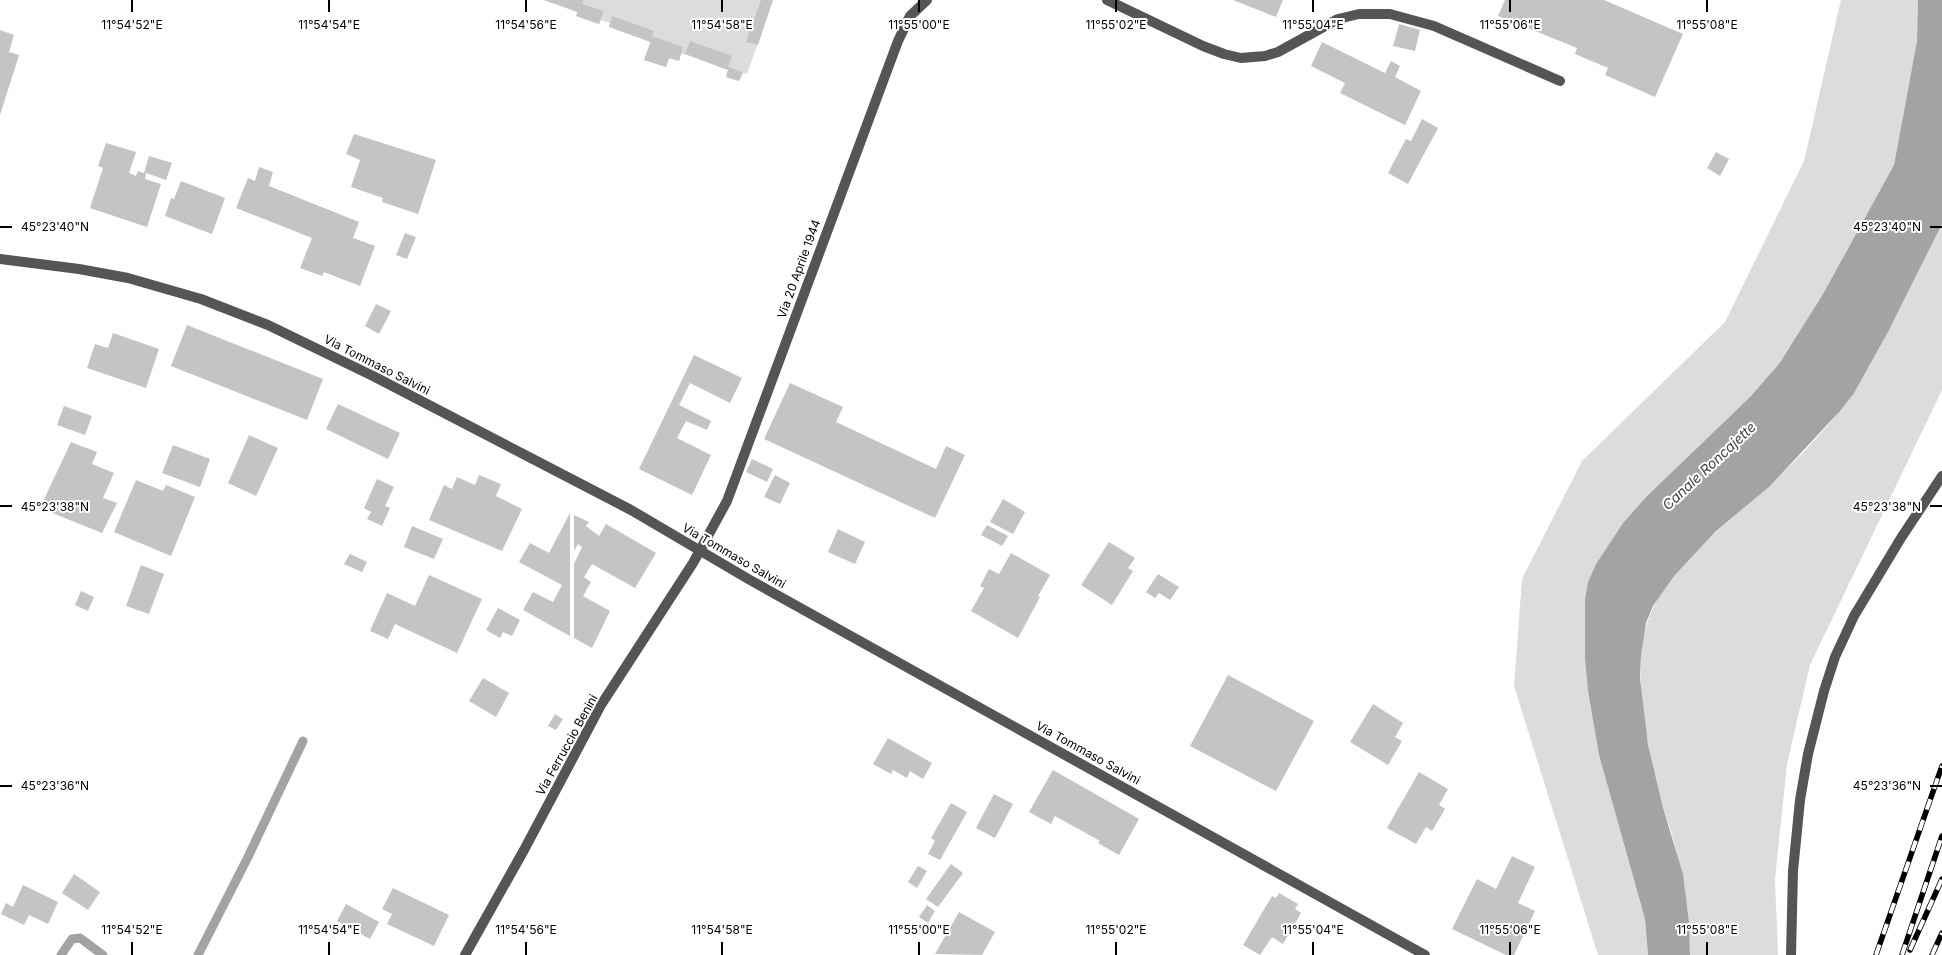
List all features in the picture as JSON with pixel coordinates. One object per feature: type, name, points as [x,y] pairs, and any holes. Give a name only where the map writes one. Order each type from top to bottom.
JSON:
[{"type":"street","name":"Via 20 Aprile 1944","points":[[699,551],[727,501],[898,41],[910,16],[926,0]]},
{"type":"street","points":[[1107,0],[1203,46],[1240,58],[1265,56],[1278,52],[1338,20],[1359,14],[1390,14],[1434,26],[1560,81]]},
{"type":"street","name":"Via Tommaso Salvini","points":[[0,259],[62,266],[128,278],[201,299],[268,325],[375,377],[631,510],[699,551],[1425,955]]},
{"type":"street","points":[[1791,955],[1793,872],[1800,800],[1808,754],[1824,691],[1835,657],[1854,616],[1901,538],[1942,476]]},
{"type":"street","name":"Via Ferruccio Benini","points":[[465,955],[601,706],[699,551]]},
{"type":"shaded area","points":[[544,0],[773,0],[747,74],[743,73],[739,81],[726,77],[728,70],[685,54],[681,54],[679,61],[669,58],[666,67],[644,60],[650,42],[609,27],[610,23],[601,20],[599,24],[576,16],[577,12]]},
{"type":"shaded area","points":[[1841,0],[1918,0],[1917,41],[1894,165],[1823,294],[1779,364],[1750,397],[1646,497],[1623,523],[1596,564],[1588,582],[1585,599],[1585,659],[1588,691],[1599,755],[1645,919],[1648,955],[1598,955],[1514,686],[1522,579],[1582,461],[1725,322],[1804,161]]},
{"type":"shaded area","points":[[1942,224],[1942,390],[1810,665],[1787,764],[1775,879],[1778,955],[1690,955],[1687,912],[1680,870],[1649,751],[1643,713],[1641,656],[1646,629],[1655,604],[1687,560],[1788,468],[1816,439],[1846,403],[1900,309]]},
{"type":"water","name":"Canale Roncajette","points":[[1918,0],[1942,0],[1942,224],[1888,332],[1854,393],[1840,411],[1770,486],[1715,532],[1674,576],[1653,606],[1646,623],[1641,655],[1640,678],[1648,745],[1663,808],[1683,874],[1689,923],[1690,955],[1648,955],[1645,919],[1599,755],[1588,691],[1585,659],[1585,599],[1588,582],[1596,564],[1623,523],[1646,497],[1750,397],[1779,364],[1823,294],[1894,165],[1917,41]]},
{"type":"building","points":[[544,0],[584,0],[582,4],[604,11],[599,24],[576,16],[578,12]]},
{"type":"building","points":[[761,0],[773,0],[758,45],[746,42]]},
{"type":"building","points":[[1233,0],[1283,0],[1276,17]]},
{"type":"building","points":[[1505,0],[1604,0],[1683,34],[1655,97],[1605,75],[1608,68],[1575,54],[1577,48],[1498,16]]},
{"type":"building","points":[[612,16],[654,31],[652,36],[683,47],[679,61],[669,58],[666,67],[644,60],[651,42],[609,27]]},
{"type":"building","points":[[1399,24],[1420,30],[1415,51],[1393,46]]},
{"type":"building","points":[[0,30],[14,35],[9,52],[19,55],[0,115]]},
{"type":"building","points":[[690,41],[732,56],[728,67],[743,72],[739,81],[726,77],[728,70],[685,54]]},
{"type":"building","points":[[1322,42],[1385,73],[1391,61],[1400,66],[1395,77],[1421,91],[1405,125],[1340,93],[1345,83],[1311,66]]},
{"type":"building","points":[[1422,119],[1438,128],[1408,184],[1388,173],[1406,139],[1411,141]]},
{"type":"building","points":[[354,134],[436,160],[418,214],[382,202],[383,198],[351,187],[360,160],[346,154]]},
{"type":"building","points":[[106,143],[136,152],[129,173],[136,176],[138,171],[144,173],[149,156],[172,163],[166,180],[146,173],[145,179],[161,184],[147,227],[90,208],[103,168],[98,166]]},
{"type":"building","points":[[1716,152],[1729,159],[1720,176],[1707,168]]},
{"type":"building","points":[[259,167],[273,172],[269,186],[359,222],[353,238],[375,246],[360,286],[324,272],[322,276],[300,268],[312,238],[236,208],[248,178],[255,181]]},
{"type":"building","points":[[181,181],[225,198],[212,234],[165,216],[171,198],[174,199]]},
{"type":"building","points":[[405,233],[416,237],[407,259],[396,255]]},
{"type":"building","points":[[376,304],[391,311],[379,334],[365,326]]},
{"type":"building","points":[[187,325],[323,379],[307,420],[171,366]]},
{"type":"building","points":[[113,333],[159,349],[146,388],[87,368],[95,344],[108,348]]},
{"type":"building","points":[[694,355],[742,378],[730,403],[690,383],[679,405],[711,421],[707,430],[686,421],[677,438],[711,455],[692,495],[639,469]]},
{"type":"building","points":[[790,383],[843,407],[836,422],[936,469],[946,446],[965,455],[935,518],[764,439]]},
{"type":"building","points":[[338,404],[400,433],[388,459],[326,429]]},
{"type":"building","points":[[64,406],[92,416],[85,435],[57,425]]},
{"type":"building","points":[[249,435],[278,448],[256,496],[228,483]]},
{"type":"building","points":[[71,442],[97,452],[92,464],[114,473],[103,498],[117,503],[102,533],[40,508]]},
{"type":"building","points":[[173,445],[210,459],[200,487],[162,473]]},
{"type":"building","points":[[752,459],[773,469],[767,482],[746,472]]},
{"type":"building","points":[[479,475],[501,484],[496,496],[522,509],[502,551],[429,520],[444,485],[452,489],[457,477],[475,485]]},
{"type":"building","points":[[775,475],[790,483],[780,504],[764,497]]},
{"type":"building","points":[[377,479],[394,487],[385,506],[390,508],[382,526],[367,519],[371,512],[364,508]]},
{"type":"building","points":[[136,480],[163,491],[166,485],[195,497],[171,556],[114,532]]},
{"type":"building","points":[[1003,499],[1025,512],[1013,534],[990,522]]},
{"type":"building","points":[[570,513],[570,636],[523,610],[533,592],[553,602],[562,585],[519,562],[530,543],[549,553]]},
{"type":"building","points":[[574,515],[589,522],[586,526],[599,536],[606,524],[656,553],[635,588],[592,564],[584,577],[591,582],[583,596],[610,611],[592,648],[574,638],[574,564],[582,547],[578,544],[574,551]]},
{"type":"building","points":[[987,525],[1008,536],[1002,546],[981,535]]},
{"type":"building","points":[[412,526],[443,539],[434,559],[404,547]]},
{"type":"building","points":[[838,529],[865,542],[855,564],[828,552]]},
{"type":"building","points":[[1109,542],[1135,558],[1128,568],[1133,571],[1112,605],[1081,585]]},
{"type":"building","points":[[1011,553],[1050,575],[1018,638],[971,611],[984,588],[980,586],[989,569],[999,574]]},
{"type":"building","points":[[350,554],[367,562],[362,572],[344,564]]},
{"type":"building","points":[[141,565],[164,574],[149,614],[126,606]]},
{"type":"building","points":[[1158,574],[1179,587],[1170,600],[1159,593],[1155,598],[1146,592]]},
{"type":"building","points":[[429,575],[482,599],[457,653],[395,624],[388,639],[370,631],[387,593],[415,606]]},
{"type":"building","points":[[81,591],[94,597],[88,611],[75,605]]},
{"type":"building","points":[[498,608],[520,620],[512,636],[503,632],[500,638],[486,630]]},
{"type":"building","points":[[1228,675],[1314,721],[1276,791],[1190,746]]},
{"type":"building","points":[[483,678],[509,693],[496,717],[469,701]]},
{"type":"building","points":[[1373,704],[1403,723],[1395,737],[1402,741],[1388,765],[1350,742]]},
{"type":"building","points":[[555,714],[563,719],[556,730],[548,726]]},
{"type":"building","points":[[888,738],[932,763],[923,779],[910,771],[907,778],[893,770],[891,774],[873,764]]},
{"type":"building","points":[[1053,770],[1139,819],[1119,855],[1098,843],[1100,841],[1055,816],[1051,824],[1029,812]]},
{"type":"building","points":[[1419,772],[1448,789],[1439,805],[1445,809],[1432,831],[1426,827],[1416,844],[1387,828]]},
{"type":"building","points":[[994,794],[1013,804],[995,838],[976,828]]},
{"type":"building","points":[[951,803],[967,812],[940,860],[928,854],[935,841],[931,838]]},
{"type":"building","points":[[1512,856],[1535,867],[1518,903],[1535,911],[1514,955],[1506,955],[1452,929],[1477,879],[1496,889]]},
{"type":"building","points":[[951,864],[963,873],[938,907],[926,899]]},
{"type":"building","points":[[918,866],[927,871],[917,888],[908,882]]},
{"type":"building","points":[[74,874],[100,892],[88,910],[62,893]]},
{"type":"building","points":[[23,885],[58,902],[48,924],[29,915],[24,925],[1,914],[6,903],[13,907]]},
{"type":"building","points":[[393,888],[449,915],[434,946],[387,924],[392,914],[382,909]]},
{"type":"building","points":[[1279,893],[1298,904],[1295,909],[1301,913],[1283,944],[1272,937],[1260,955],[1243,945],[1272,896],[1276,898]]},
{"type":"building","points":[[346,904],[379,922],[370,939],[337,921]]},
{"type":"building","points":[[927,905],[935,911],[928,923],[919,917]]},
{"type":"building","points":[[959,912],[995,932],[982,955],[935,954]]},
{"type":"waterway","points":[[198,955],[248,857],[303,741]]},
{"type":"waterway","points":[[61,955],[72,939],[80,938],[103,955]]},
{"type":"railway","points":[[1876,955],[1942,766]]},
{"type":"railway","points":[[1902,955],[1942,836]]},
{"type":"railway","points":[[1910,950],[1942,879]]},
{"type":"railway","points":[[1932,955],[1942,933]]}]
